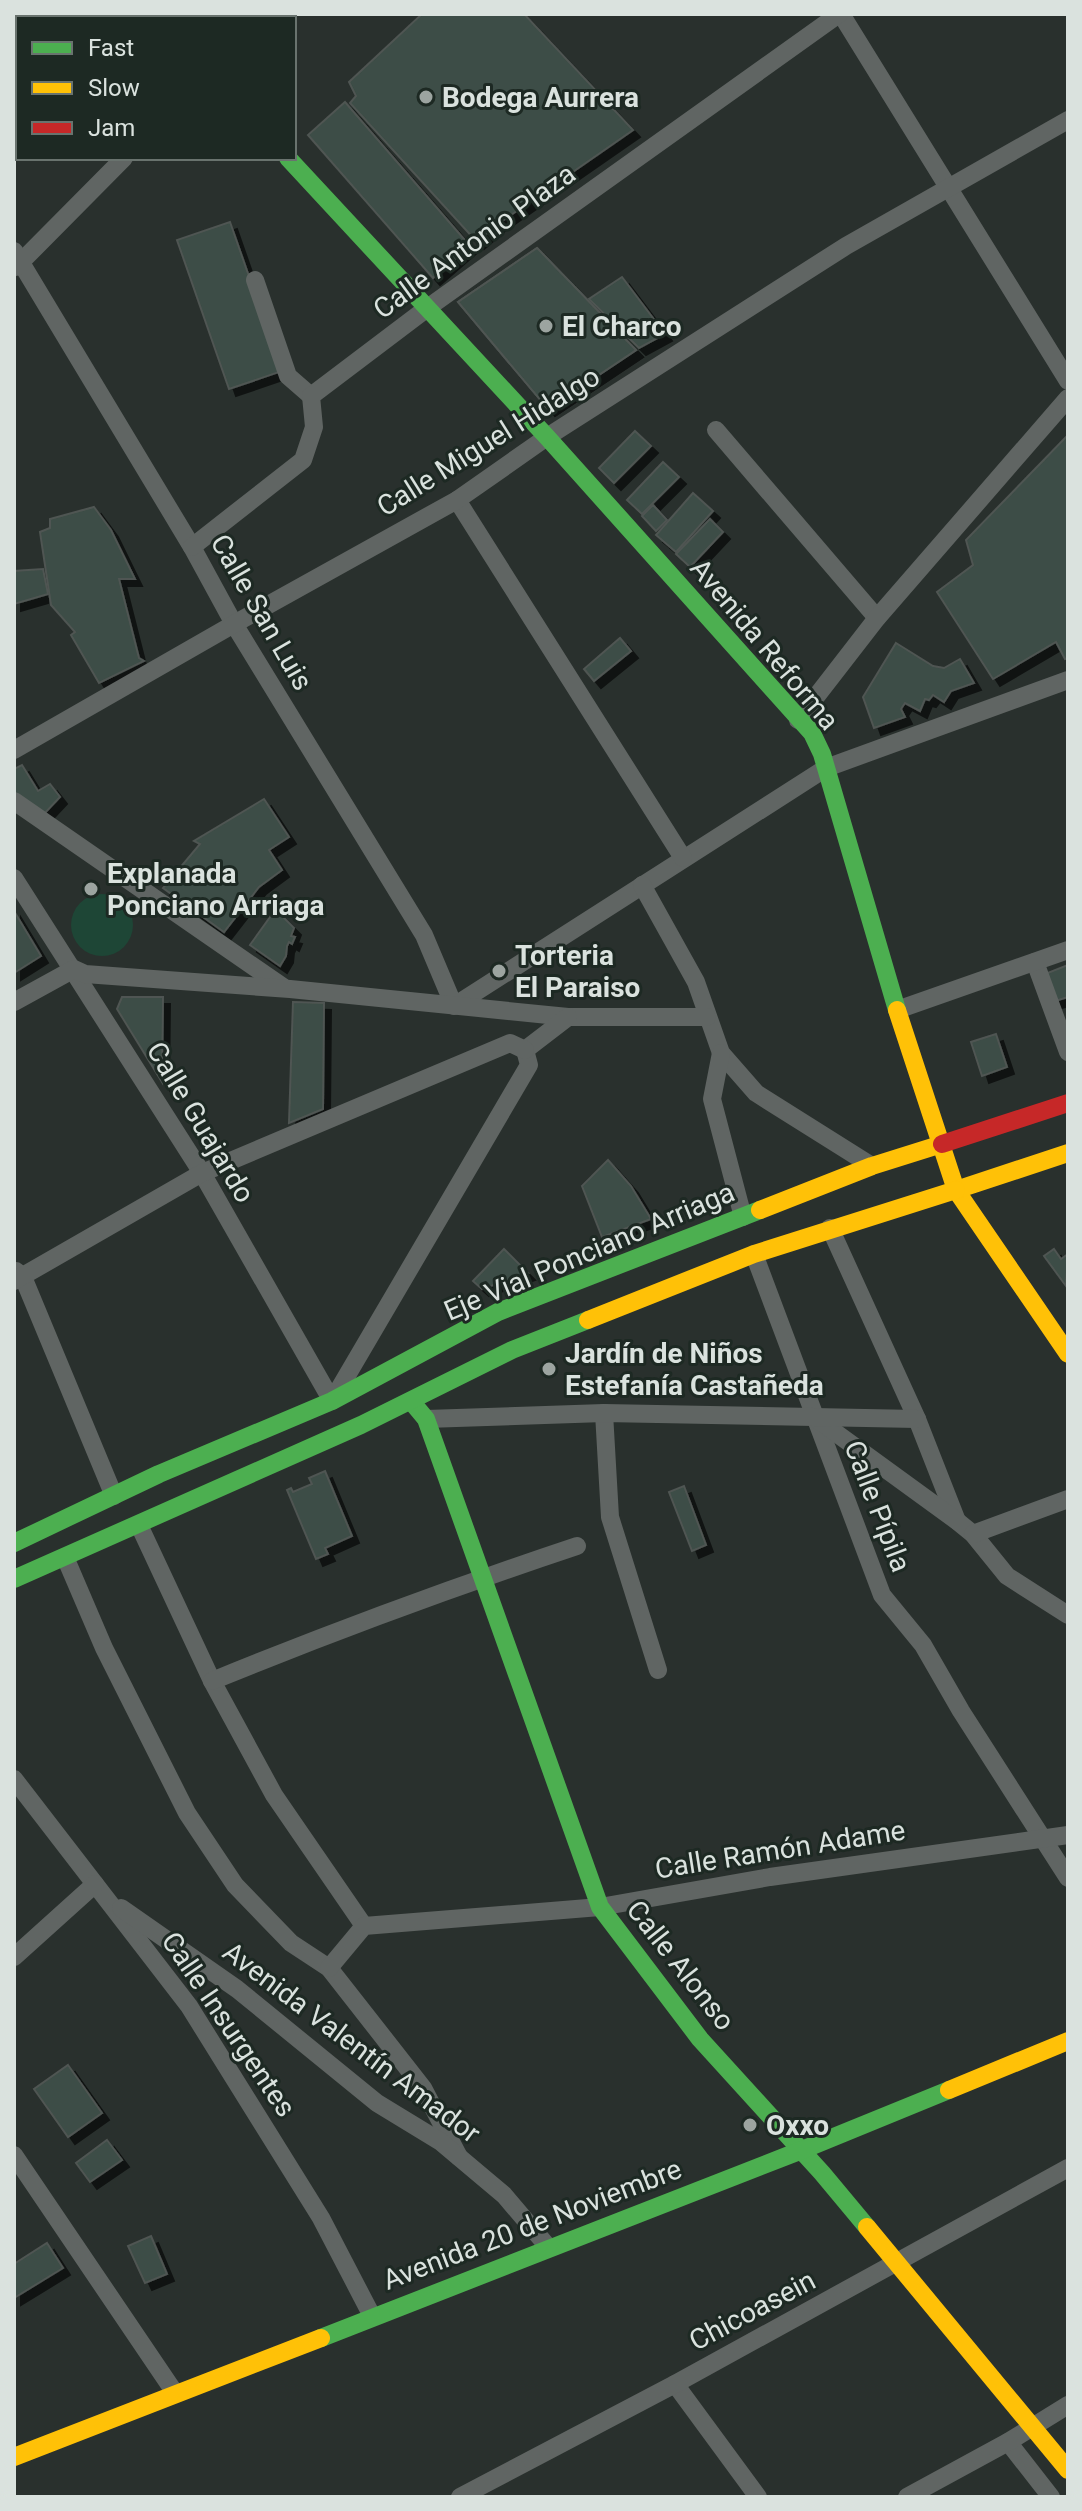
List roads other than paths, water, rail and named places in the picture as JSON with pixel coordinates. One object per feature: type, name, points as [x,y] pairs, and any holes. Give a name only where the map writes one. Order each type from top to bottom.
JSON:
[{"type":"main road","name":"Avenida Reforma","points":[[290,160],[547,437],[812,733],[826,768],[897,1010],[956,1190],[1068,1354]]},
{"type":"main road","name":"Eje Vial Ponciano Arriaga","points":[[14,1543],[332,1401],[498,1312],[872,1166],[1068,1103]]},
{"type":"main road","points":[[14,1579],[411,1401],[512,1350],[754,1254],[1068,1153]]},
{"type":"main road","name":"Calle Alonso","points":[[411,1401],[426,1419],[600,1907],[700,2039],[802,2150],[899,2263],[1068,2470]]},
{"type":"main road","name":"Avenida 20 de Noviembre","points":[[14,2457],[802,2150],[1068,2041]]},
{"type":"street","points":[[840,14],[1068,381]]},
{"type":"street","name":"Calle Antonio Plaza","points":[[311,396],[426,309],[840,14]]},
{"type":"street","name":"Calle Miguel Hidalgo","points":[[14,750],[457,500],[547,437],[846,246],[1068,120]]},
{"type":"street","points":[[17,260],[122,160]]},
{"type":"street","name":"Calle San Luis","points":[[17,260],[424,935],[454,1006]]},
{"type":"street","points":[[192,547],[303,460],[314,427],[311,396],[288,376],[255,280]]},
{"type":"street","points":[[798,720],[877,618],[1068,398]]},
{"type":"street","points":[[716,430],[877,618]]},
{"type":"street","points":[[457,500],[683,858]]},
{"type":"street","points":[[454,1006],[826,768],[1068,680]]},
{"type":"street","points":[[14,801],[285,989]]},
{"type":"street","name":"Calle Guajardo","points":[[14,878],[202,1173],[332,1401]]},
{"type":"street","points":[[642,885],[696,982],[721,1053],[756,1093],[872,1166]]},
{"type":"street","points":[[897,1010],[1068,950]]},
{"type":"street","points":[[1035,962],[1068,1052]]},
{"type":"street","points":[[14,1002],[74,969],[85,974],[285,989],[568,1017],[707,1017]]},
{"type":"street","points":[[525,1050],[568,1017]]},
{"type":"street","points":[[114,1496],[17,1276],[202,1173],[510,1043],[525,1050]]},
{"type":"street","points":[[332,1401],[529,1065],[525,1050]]},
{"type":"street","points":[[721,1053],[712,1099],[743,1217]]},
{"type":"street","points":[[830,1228],[917,1419],[957,1521]]},
{"type":"street","name":"Calle Pípila","points":[[754,1254],[882,1595],[923,1645],[961,1711],[1068,1878]]},
{"type":"street","points":[[426,1419],[604,1413],[917,1419]]},
{"type":"street","points":[[604,1413],[610,1517],[658,1670]]},
{"type":"street","points":[[814,1417],[973,1534],[1007,1576],[1068,1615]]},
{"type":"street","points":[[973,1534],[1068,1499]]},
{"type":"street","points":[[139,1525],[212,1681],[274,1795],[364,1926],[329,1968]]},
{"type":"street","points":[[212,1681],[319,1637],[577,1546]]},
{"type":"street","points":[[65,1557],[104,1648],[187,1813],[235,1885],[291,1943],[329,1968],[423,2088],[459,2157]]},
{"type":"street","name":"Calle Insurgentes","points":[[14,1779],[189,2006],[321,2218],[372,2316]]},
{"type":"street","name":"Calle Ramón Adame","points":[[364,1926],[600,1907],[770,1877],[1068,1835]]},
{"type":"street","points":[[14,1957],[101,1891]]},
{"type":"street","name":"Avenida Valentín Amador","points":[[101,1891],[237,1989],[377,2103],[441,2142],[504,2195],[549,2248]]},
{"type":"street","points":[[14,2155],[175,2393]]},
{"type":"street","name":"Chicoasein","points":[[460,2497],[899,2263],[1068,2168]]},
{"type":"street","points":[[675,2384],[758,2497]]},
{"type":"street","points":[[907,2497],[1068,2405]]},
{"type":"street","points":[[1008,2442],[1051,2497]]},
{"type":"place","name":"Bodega Aurrera","points":[[426,97]]},
{"type":"place","name":"El Charco","points":[[546,326]]},
{"type":"place","name":"Explanada Ponciano Arriaga","points":[[91,889]]},
{"type":"place","name":"Torteria El Paraiso","points":[[499,971]]},
{"type":"place","name":"Jardín de Niños Estefanía Castañeda","points":[[549,1369]]},
{"type":"place","name":"Oxxo","points":[[750,2125]]}]
